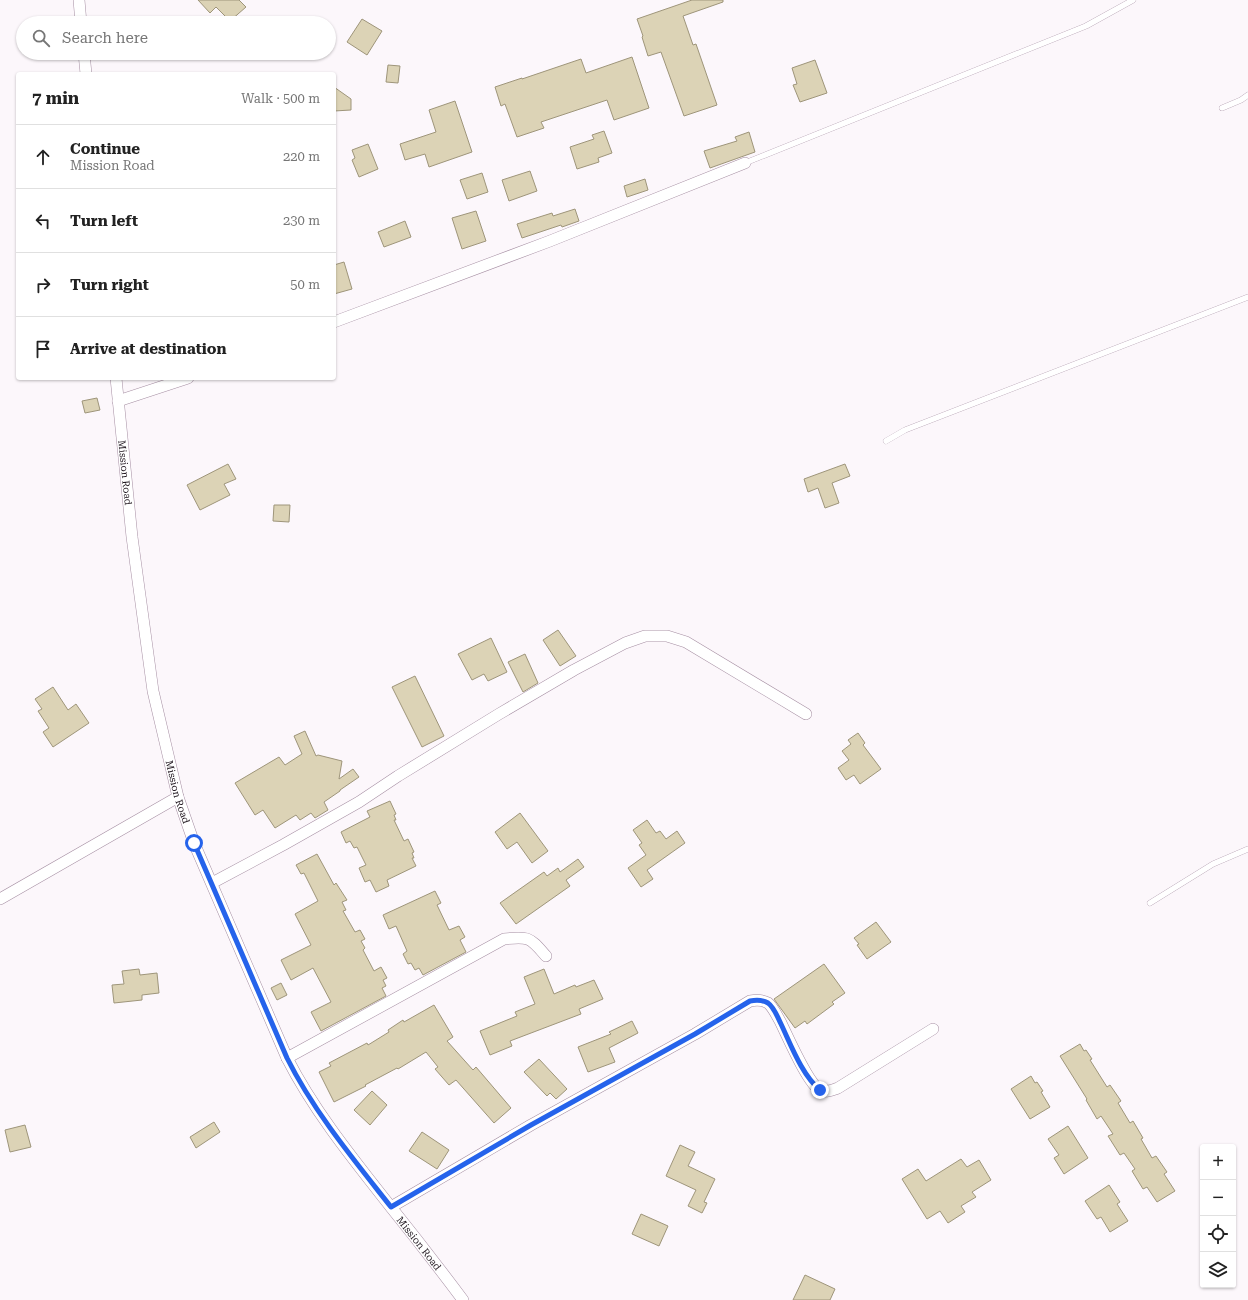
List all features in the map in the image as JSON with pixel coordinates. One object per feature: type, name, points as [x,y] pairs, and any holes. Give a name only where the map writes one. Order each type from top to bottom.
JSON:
[{"type":"street","points":[[79,0],[80,16]]},
{"type":"street","points":[[85,60],[86,72]]},
{"type":"street","points":[[336,321],[557,238],[745,163]]},
{"type":"street","name":"Mission Road","points":[[116,380],[132,537],[153,691],[178,797],[194,843],[287,1058],[299,1082],[360,1168],[463,1300]]},
{"type":"street","points":[[118,401],[182,380]]},
{"type":"street","points":[[212,883],[359,802],[485,722],[574,670],[625,643],[645,636],[667,636],[686,642],[806,714]]},
{"type":"street","points":[[0,899],[178,797]]},
{"type":"street","points":[[287,1058],[504,939],[519,937],[531,940],[546,956]]},
{"type":"street","points":[[391,1207],[518,1132],[695,1034],[750,1001],[759,1000],[768,1003],[775,1012],[804,1069],[815,1086],[820,1090],[829,1091],[838,1088],[933,1029]]},
{"type":"lane","points":[[745,163],[1086,26],[1133,0]]},
{"type":"lane","points":[[1222,108],[1241,100],[1248,95]]},
{"type":"lane","points":[[886,441],[905,430],[1248,297]]},
{"type":"lane","points":[[1150,903],[1213,864],[1248,849]]},
{"type":"building","points":[[198,0],[239,0],[246,7],[236,16],[225,16],[216,7],[210,13]]},
{"type":"building","points":[[692,0],[723,0],[723,2],[683,16],[693,45],[696,44],[717,105],[684,116],[661,52],[648,56],[637,19]]},
{"type":"building","points":[[362,19],[382,31],[367,55],[347,42]]},
{"type":"building","points":[[632,57],[649,108],[614,120],[607,100],[541,122],[544,128],[517,137],[505,104],[501,106],[495,87],[581,59],[586,73]]},
{"type":"building","points":[[815,60],[827,93],[800,102],[793,85],[797,84],[792,68]]},
{"type":"building","points":[[388,65],[400,66],[398,83],[386,82]]},
{"type":"building","points":[[336,88],[351,99],[351,110],[336,111]]},
{"type":"building","points":[[455,101],[472,152],[429,167],[425,154],[405,160],[400,144],[436,132],[429,110]]},
{"type":"building","points":[[604,131],[612,153],[598,158],[599,162],[577,169],[570,147],[594,139],[592,135]]},
{"type":"building","points":[[749,132],[755,152],[710,168],[704,151],[737,141],[735,137]]},
{"type":"building","points":[[368,144],[378,169],[359,177],[352,160],[355,158],[352,150]]},
{"type":"building","points":[[530,171],[537,191],[509,201],[502,180]]},
{"type":"building","points":[[482,173],[488,192],[467,199],[460,180]]},
{"type":"building","points":[[645,179],[648,190],[627,197],[624,186]]},
{"type":"building","points":[[575,209],[579,221],[562,227],[561,225],[522,238],[517,224],[552,213],[553,216]]},
{"type":"building","points":[[476,211],[486,241],[462,249],[452,218]]},
{"type":"building","points":[[405,221],[411,237],[384,247],[378,232]]},
{"type":"building","points":[[344,262],[352,289],[336,293],[336,264]]},
{"type":"building","points":[[97,398],[100,410],[85,413],[82,401]]},
{"type":"building","points":[[228,464],[236,479],[224,484],[230,495],[200,510],[187,485]]},
{"type":"building","points":[[845,464],[850,476],[832,483],[839,503],[825,508],[818,488],[808,492],[804,479]]},
{"type":"building","points":[[274,505],[290,505],[289,522],[273,521]]},
{"type":"building","points":[[558,630],[576,656],[560,666],[543,640]]},
{"type":"building","points":[[491,638],[507,672],[488,681],[484,674],[472,680],[458,654]]},
{"type":"building","points":[[525,654],[538,683],[523,692],[508,662]]},
{"type":"building","points":[[415,676],[444,736],[422,747],[392,687]]},
{"type":"building","points":[[53,687],[68,710],[76,704],[89,723],[53,747],[43,732],[49,728],[38,711],[42,709],[35,699]]},
{"type":"building","points":[[305,731],[316,756],[318,755],[342,761],[339,779],[353,769],[359,777],[324,802],[328,810],[315,818],[311,813],[300,820],[296,815],[275,828],[263,810],[255,815],[235,783],[279,757],[285,765],[302,754],[294,736]]},
{"type":"building","points":[[858,733],[865,743],[863,745],[881,769],[860,784],[854,775],[846,780],[838,768],[849,760],[842,751],[851,744],[848,740]]},
{"type":"building","points":[[390,801],[396,814],[394,815],[396,820],[394,820],[404,841],[408,839],[414,852],[412,853],[414,858],[412,858],[416,866],[387,880],[389,886],[376,892],[370,880],[365,882],[359,868],[366,865],[357,847],[354,848],[350,841],[346,843],[341,832],[370,817],[367,811]]},
{"type":"building","points":[[520,813],[548,851],[532,863],[517,842],[507,849],[495,832]]},
{"type":"building","points":[[647,820],[656,833],[660,831],[666,839],[677,831],[685,843],[647,870],[653,879],[641,887],[628,868],[646,855],[639,845],[642,843],[633,830]]},
{"type":"building","points":[[317,854],[334,885],[336,883],[347,900],[342,902],[346,910],[343,911],[355,932],[360,930],[365,939],[361,941],[365,948],[363,950],[374,971],[381,967],[387,978],[383,980],[386,986],[382,988],[386,996],[321,1031],[311,1012],[331,1002],[313,968],[291,980],[281,960],[311,945],[295,914],[318,901],[304,873],[301,874],[296,865]]},
{"type":"building","points":[[578,859],[584,867],[566,880],[570,886],[516,924],[500,903],[544,872],[547,876],[558,868],[560,872]]},
{"type":"building","points":[[435,891],[441,903],[437,905],[449,930],[459,926],[465,937],[460,940],[466,952],[423,975],[419,968],[415,970],[411,963],[408,964],[403,954],[407,951],[396,926],[389,929],[383,915]]},
{"type":"building","points":[[876,922],[891,942],[867,959],[854,938]]},
{"type":"building","points":[[824,964],[845,993],[832,1002],[834,1004],[807,1024],[805,1021],[795,1028],[774,999]]},
{"type":"building","points":[[139,969],[140,975],[157,973],[159,993],[142,995],[142,1000],[114,1003],[112,985],[124,984],[122,971]]},
{"type":"building","points":[[544,969],[554,994],[575,985],[576,987],[594,980],[603,999],[579,1009],[581,1014],[510,1041],[512,1046],[490,1055],[480,1031],[517,1016],[515,1012],[535,1004],[524,977]]},
{"type":"building","points":[[281,983],[287,995],[277,1000],[271,988]]},
{"type":"building","points":[[434,1005],[453,1037],[447,1041],[473,1070],[476,1067],[511,1108],[494,1123],[456,1080],[449,1085],[435,1069],[438,1067],[426,1052],[398,1069],[397,1068],[334,1102],[319,1072],[331,1066],[329,1063],[367,1043],[368,1045],[389,1032],[388,1030],[403,1020],[404,1022]]},
{"type":"building","points":[[632,1021],[638,1033],[609,1048],[615,1062],[588,1072],[578,1047],[611,1034],[609,1032]]},
{"type":"building","points":[[1080,1044],[1084,1051],[1086,1050],[1092,1059],[1090,1060],[1107,1087],[1110,1085],[1121,1101],[1118,1103],[1130,1123],[1133,1121],[1152,1158],[1156,1156],[1167,1172],[1164,1174],[1175,1191],[1157,1202],[1147,1187],[1143,1189],[1132,1171],[1135,1169],[1124,1153],[1120,1155],[1108,1136],[1113,1134],[1101,1116],[1097,1119],[1086,1100],[1087,1099],[1060,1056]]},
{"type":"building","points":[[539,1059],[567,1089],[556,1099],[550,1093],[547,1096],[524,1072]]},
{"type":"building","points":[[1031,1076],[1035,1083],[1037,1082],[1043,1091],[1041,1092],[1050,1107],[1030,1119],[1011,1089]]},
{"type":"building","points":[[372,1091],[387,1105],[370,1125],[354,1110]]},
{"type":"building","points":[[214,1122],[220,1132],[196,1148],[190,1137]]},
{"type":"building","points":[[25,1125],[31,1147],[10,1152],[5,1130]]},
{"type":"building","points":[[1068,1126],[1088,1158],[1064,1174],[1054,1158],[1059,1155],[1048,1139]]},
{"type":"building","points":[[422,1132],[449,1150],[437,1169],[409,1151]]},
{"type":"building","points":[[680,1145],[695,1152],[688,1166],[715,1179],[704,1202],[707,1203],[702,1213],[688,1206],[696,1190],[666,1176]]},
{"type":"building","points":[[961,1159],[967,1167],[979,1160],[991,1180],[972,1192],[976,1197],[961,1206],[965,1212],[948,1223],[940,1211],[927,1219],[902,1179],[918,1169],[926,1181]]},
{"type":"building","points":[[1109,1185],[1120,1202],[1117,1204],[1128,1221],[1110,1232],[1101,1217],[1097,1219],[1085,1201]]},
{"type":"building","points":[[641,1214],[668,1226],[659,1246],[632,1234]]},
{"type":"building","points":[[805,1275],[835,1289],[830,1300],[793,1300]]},
{"type":"route","points":[[194,843],[287,1058],[299,1082],[360,1168],[391,1207],[531,1125],[695,1034],[741,1005],[750,1001],[759,1000],[768,1003],[775,1012],[804,1069],[815,1086],[820,1090]]}]
